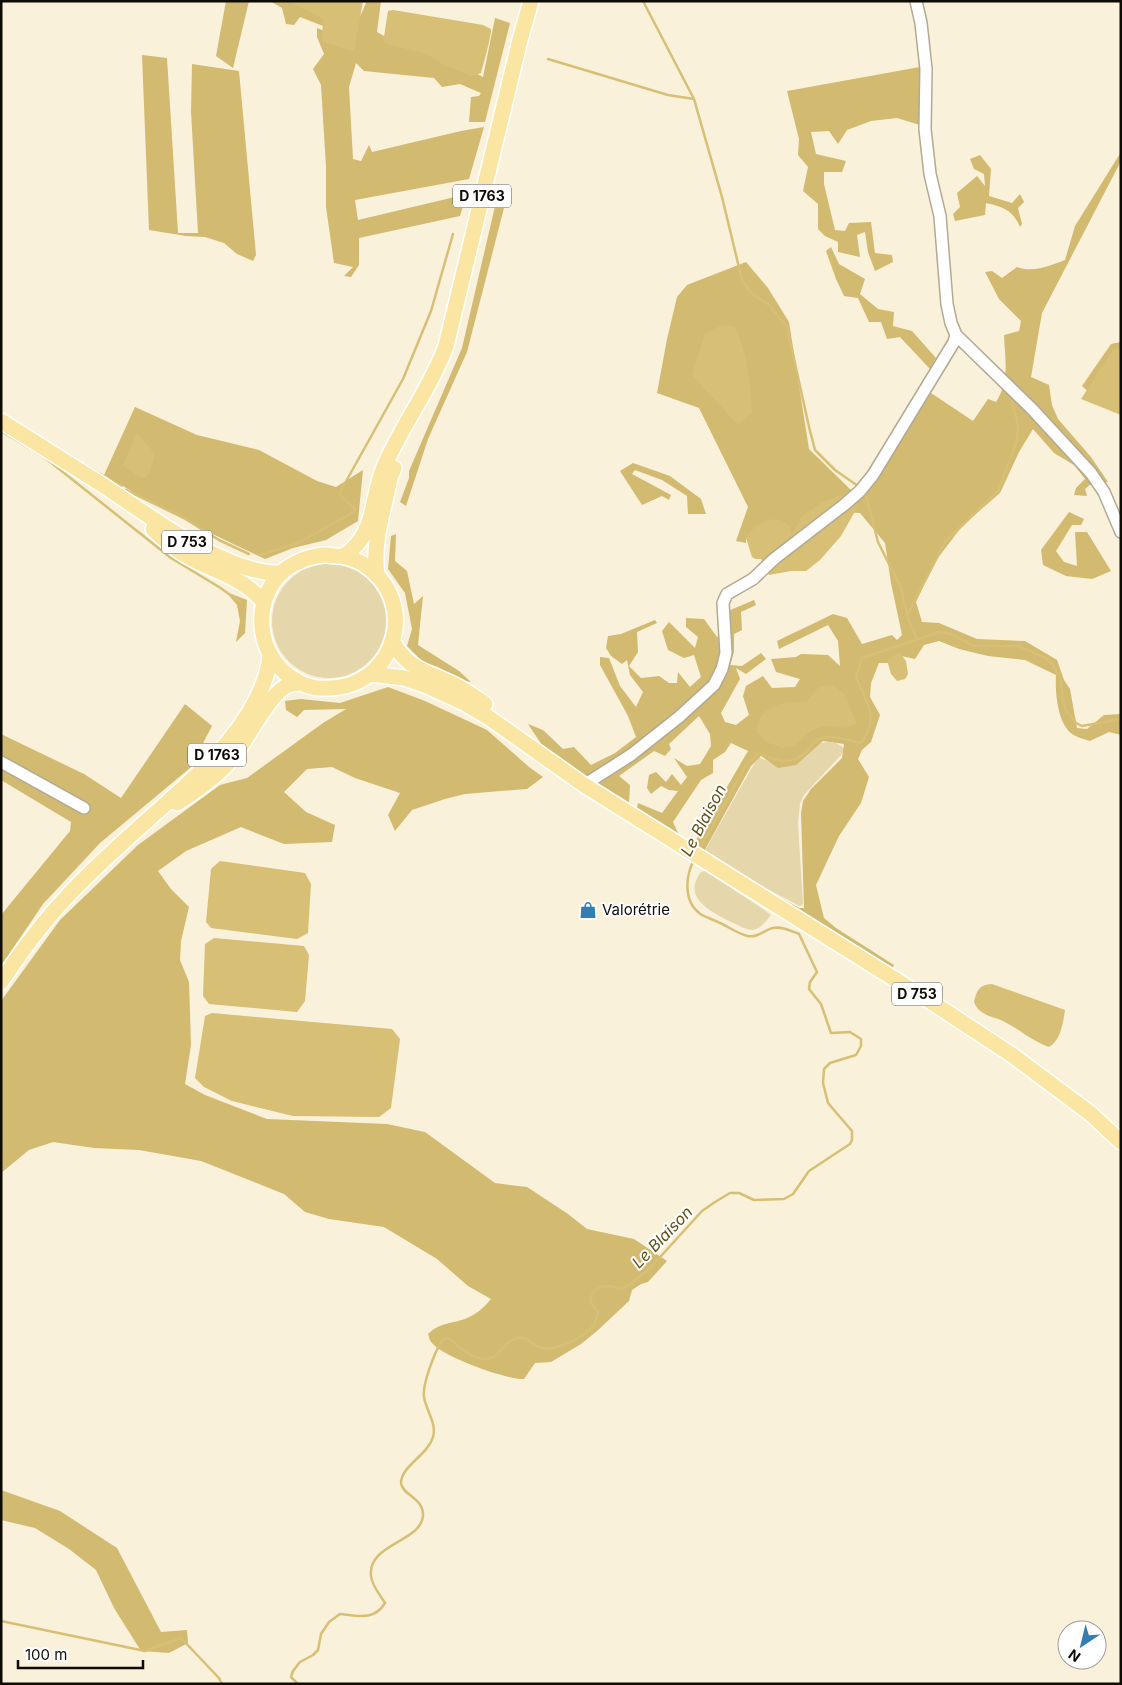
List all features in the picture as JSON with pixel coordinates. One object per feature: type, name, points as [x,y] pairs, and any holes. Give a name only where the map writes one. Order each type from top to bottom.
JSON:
[{"type":"main road","name":"D 1763","points":[[342,556],[350,551],[360,540],[366,529],[383,470],[394,445],[438,368],[446,346],[517,50],[531,1]]},
{"type":"main road","name":"D 1763","points":[[377,575],[375,547],[390,478],[427,388]]},
{"type":"main road","name":"D 753","points":[[1,421],[103,485],[153,521],[203,549],[257,571],[271,574],[282,573]]},
{"type":"main road","name":"D 753","points":[[103,485],[173,547],[203,565],[248,586],[264,603]]},
{"type":"main road","points":[[324,554],[342,556],[362,564],[377,575],[389,592],[395,609],[396,627],[393,642],[386,658],[371,674],[357,683],[338,688],[320,688],[300,682],[283,671],[270,656],[263,637],[261,620],[264,603],[271,587],[282,573],[302,560],[324,554]]},
{"type":"main road","name":"D 753","points":[[393,642],[398,652],[410,664],[472,695],[494,710],[532,747],[555,766],[936,1005],[1012,1055],[1091,1114],[1121,1142]]},
{"type":"main road","name":"D 1763","points":[[1,982],[36,931],[78,884],[201,772],[221,751],[242,722],[262,688],[269,669],[270,656]]},
{"type":"main road","name":"D 753","points":[[371,674],[404,678],[450,696],[488,717],[532,747]]},
{"type":"main road","name":"D 1763","points":[[132,833],[192,794],[219,772],[234,756],[272,700],[288,685],[300,682]]},
{"type":"street","points":[[916,1],[921,24],[926,70],[925,129],[930,174],[940,216],[947,304],[951,323],[956,334],[1033,410],[1091,473],[1104,492],[1121,532]]},
{"type":"street","points":[[584,785],[644,745],[701,699],[714,685],[722,669],[726,653],[723,603],[727,594],[753,579],[774,559],[853,498],[866,484],[952,348],[956,334]]},
{"type":"street","points":[[1,762],[84,808]]},
{"type":"shaded area","points":[[226,1],[249,1],[233,68],[216,56]]},
{"type":"shaded area","points":[[270,1],[297,1],[328,17],[323,26],[300,17],[294,25],[286,24],[282,8]]},
{"type":"shaded area","points":[[289,1],[363,1],[354,51],[322,42],[323,19]]},
{"type":"shaded area","points":[[363,1],[381,1],[377,32],[396,43],[437,53],[483,77],[495,18],[510,23],[485,122],[469,122],[471,97],[479,96],[481,93],[460,84],[442,87],[434,78],[364,71],[356,63],[349,87],[353,159],[361,161],[369,145],[372,152],[484,127],[469,179],[355,200],[358,220],[459,196],[465,200],[460,216],[359,238],[359,265],[351,277],[344,276],[353,267],[334,263],[326,207],[326,167],[321,85],[313,69],[324,54],[317,37],[317,28],[348,44],[366,3]]},
{"type":"shaded area","points":[[393,10],[483,25],[491,29],[481,73],[470,77],[468,74],[446,66],[426,54],[383,43],[388,11]]},
{"type":"shaded area","points":[[142,55],[167,58],[178,233],[198,233],[191,112],[192,64],[239,71],[256,255],[253,261],[237,254],[224,243],[205,237],[149,230]]},
{"type":"shaded area","points":[[920,67],[920,125],[897,118],[871,121],[847,130],[838,144],[829,131],[811,132],[816,154],[846,161],[842,172],[824,172],[824,184],[835,230],[845,231],[849,223],[871,222],[875,253],[892,255],[893,262],[875,271],[868,252],[865,232],[857,235],[860,257],[838,252],[838,242],[825,236],[818,229],[818,204],[803,191],[808,167],[798,155],[799,139],[787,91]]},
{"type":"shaded area","points":[[1121,152],[1121,161],[1042,313],[1031,377],[1049,385],[1052,405],[1058,419],[1091,457],[1108,482],[1092,483],[1085,489],[1087,496],[1074,495],[1076,488],[1085,479],[1074,465],[1054,453],[1033,429],[1019,452],[1000,493],[963,525],[934,563],[916,602],[922,622],[939,623],[977,639],[1025,641],[1057,660],[1064,680],[1070,689],[1077,728],[1087,729],[1104,715],[1121,714],[1121,735],[1109,732],[1090,741],[1072,734],[1067,729],[1060,715],[1056,675],[1025,660],[988,656],[959,649],[939,641],[924,645],[915,659],[901,656],[895,663],[879,663],[871,683],[870,697],[880,715],[871,742],[862,750],[858,759],[869,777],[861,803],[839,836],[816,885],[824,918],[836,928],[894,965],[890,973],[778,900],[778,896],[799,908],[804,908],[801,813],[803,801],[811,789],[842,758],[844,744],[823,741],[796,765],[778,768],[761,756],[751,766],[703,853],[693,845],[748,751],[731,743],[725,752],[713,760],[713,773],[701,780],[673,822],[679,835],[670,832],[637,808],[638,803],[662,813],[678,791],[669,790],[661,786],[651,794],[647,788],[649,775],[656,772],[666,782],[672,774],[681,785],[687,777],[674,758],[687,766],[700,764],[711,746],[710,734],[699,716],[669,744],[671,749],[665,756],[654,751],[619,776],[630,785],[629,803],[623,805],[546,751],[528,724],[543,730],[563,749],[574,747],[591,765],[615,753],[636,737],[628,716],[600,665],[600,657],[609,658],[620,686],[636,707],[643,692],[630,675],[627,660],[622,664],[611,656],[606,648],[608,636],[621,634],[655,620],[657,623],[637,632],[638,652],[629,666],[641,678],[659,676],[669,683],[677,683],[678,672],[690,687],[701,677],[694,655],[684,658],[668,650],[662,631],[669,622],[695,648],[698,637],[686,627],[686,618],[704,619],[717,637],[730,635],[728,611],[754,600],[756,605],[741,612],[742,630],[734,634],[734,652],[730,665],[742,666],[761,653],[766,659],[746,674],[736,668],[740,679],[721,713],[725,722],[736,725],[749,715],[743,696],[746,686],[763,676],[772,688],[795,687],[800,679],[776,672],[771,659],[796,657],[801,654],[828,655],[840,666],[838,641],[828,625],[779,649],[777,641],[833,614],[847,618],[862,644],[892,635],[897,640],[902,635],[885,543],[860,513],[819,511],[791,536],[746,538],[746,543],[736,541],[748,507],[699,408],[657,393],[677,297],[687,285],[746,262],[768,288],[789,322],[809,449],[851,490],[864,496],[931,393],[973,421],[988,399],[996,402],[1005,378],[1004,335],[1019,331],[1021,321],[999,299],[985,272],[992,271],[1002,278],[1017,267],[1035,269],[1065,260],[1075,226]]},
{"type":"shaded area","points":[[980,155],[991,169],[989,196],[1012,203],[1020,194],[1024,202],[1018,208],[1022,224],[1020,227],[1007,210],[986,203],[985,215],[955,221],[953,214],[960,207],[957,193],[977,176],[985,186],[984,174],[974,169],[970,159]]},
{"type":"shaded area","points":[[496,202],[505,204],[467,352],[428,439],[406,506],[400,502],[409,478],[409,471],[462,348]]},
{"type":"shaded area","points":[[831,247],[839,264],[865,279],[860,294],[878,309],[894,312],[893,326],[912,331],[936,358],[930,369],[900,337],[887,339],[881,322],[869,322],[858,298],[844,296],[826,251]]},
{"type":"shaded area","points":[[722,325],[735,327],[743,347],[748,368],[752,412],[738,425],[692,375],[705,333]]},
{"type":"shaded area","points":[[1121,342],[1121,355],[1091,394],[1082,386],[1111,344]]},
{"type":"shaded area","points":[[1114,348],[1121,350],[1121,415],[1081,399]]},
{"type":"shaded area","points":[[135,407],[197,435],[259,450],[317,481],[336,487],[363,470],[358,521],[326,540],[293,548],[265,559],[183,519],[104,475]]},
{"type":"shaded area","points":[[137,433],[155,454],[146,478],[139,477],[123,465]]},
{"type":"shaded area","points":[[633,463],[670,476],[701,499],[706,514],[688,514],[687,496],[662,480],[635,470],[632,474],[671,495],[669,500],[662,496],[642,505],[620,471]]},
{"type":"shaded area","points":[[845,494],[858,506],[841,536],[820,560],[806,571],[791,571],[769,575],[761,559],[752,557],[746,538],[752,530],[764,521],[774,519],[783,521],[790,526],[792,534],[802,516],[823,502]]},
{"type":"shaded area","points":[[1069,512],[1084,519],[1081,525],[1072,525],[1056,551],[1064,562],[1077,566],[1075,532],[1087,532],[1111,571],[1092,579],[1066,576],[1043,565],[1041,550]]},
{"type":"shaded area","points":[[396,534],[395,561],[407,571],[414,604],[423,596],[418,645],[459,671],[471,682],[464,681],[438,667],[423,662],[407,646],[412,629],[405,593],[388,569],[391,536]]},
{"type":"shaded area","points":[[329,564],[351,568],[370,580],[382,599],[386,621],[382,643],[370,662],[351,674],[329,678],[307,674],[288,662],[276,643],[272,621],[276,599],[288,580],[307,568]]},
{"type":"shaded area","points":[[226,592],[247,600],[245,633],[236,642],[240,621],[237,605]]},
{"type":"shaded area","points":[[900,653],[906,661],[908,674],[905,679],[897,681],[891,674],[887,660],[889,657]]},
{"type":"shaded area","points":[[833,685],[844,694],[857,724],[845,728],[821,727],[812,730],[794,746],[783,748],[766,742],[756,731],[758,722],[767,710],[789,702],[806,702],[819,687]]},
{"type":"shaded area","points":[[388,687],[425,701],[487,730],[543,777],[527,789],[465,794],[412,810],[395,831],[388,815],[400,793],[355,778],[332,767],[307,769],[284,792],[306,812],[335,825],[332,842],[284,844],[241,827],[186,851],[158,871],[171,889],[189,907],[181,941],[180,960],[189,982],[191,1045],[185,1084],[205,1095],[267,1119],[387,1124],[425,1132],[495,1183],[527,1187],[587,1229],[634,1239],[667,1261],[648,1282],[632,1290],[629,1301],[597,1331],[581,1344],[551,1362],[535,1363],[524,1379],[504,1376],[476,1367],[449,1355],[432,1343],[428,1334],[433,1330],[442,1325],[465,1319],[482,1308],[491,1299],[468,1286],[437,1259],[384,1227],[329,1219],[305,1212],[284,1194],[201,1161],[139,1150],[94,1148],[53,1142],[29,1150],[1,1173],[1,1001],[60,920],[138,845],[220,785],[247,778],[323,723],[346,709],[304,710],[297,717],[286,710],[285,701],[301,699],[340,703]]},
{"type":"shaded area","points":[[185,704],[212,726],[190,768],[100,843],[43,904],[1,966],[1,915],[70,831],[71,822],[1,780],[1,734],[84,774],[121,798]]},
{"type":"shaded area","points":[[819,743],[836,743],[844,748],[842,754],[804,795],[800,804],[798,823],[803,904],[800,906],[759,885],[705,850],[758,757],[775,764]]},
{"type":"shaded area","points":[[220,861],[305,873],[311,884],[308,933],[297,939],[211,928],[206,922],[211,869]]},
{"type":"shaded area","points":[[705,871],[771,915],[756,929],[750,930],[715,914],[701,903],[695,889],[696,881],[701,872]]},
{"type":"shaded area","points":[[214,938],[304,946],[309,955],[305,1001],[297,1012],[209,1004],[203,996],[205,944]]},
{"type":"shaded area","points":[[992,984],[1065,1010],[1061,1031],[1053,1044],[1049,1047],[1009,1024],[979,1010],[974,1002],[978,991],[981,987]]},
{"type":"shaded area","points":[[212,1013],[392,1029],[400,1039],[391,1108],[379,1117],[293,1116],[232,1101],[204,1087],[195,1078],[205,1016]]},
{"type":"shaded area","points":[[1,1490],[60,1511],[117,1548],[161,1632],[187,1630],[188,1643],[169,1653],[141,1651],[114,1608],[96,1570],[69,1549],[35,1528],[1,1520]]},
{"type":"waterway","points":[[643,1],[694,99]]},
{"type":"waterway","points":[[548,59],[668,95],[694,99],[722,197],[742,280],[751,293],[769,305],[787,327],[815,450],[835,470],[858,486]]},
{"type":"waterway","points":[[260,555],[298,543],[354,512],[355,509],[339,494],[403,379],[431,311],[453,234]]},
{"type":"waterway","points":[[917,639],[907,616],[945,542],[998,491],[1017,440],[1018,425],[1012,401]]},
{"type":"waterway","points":[[1,431],[44,457],[171,558],[242,603]]},
{"type":"waterway","points":[[88,467],[121,486]]},
{"type":"waterway","points":[[126,490],[184,518],[219,540],[249,554]]},
{"type":"waterway","points":[[866,495],[878,542],[901,588],[907,614]]},
{"type":"waterway","name":"Le Blaison","points":[[699,850],[746,765],[759,753],[777,760],[788,761],[794,760],[805,753],[819,739],[829,737],[840,738],[861,743],[867,734],[871,718],[870,710],[856,677],[862,658],[939,632],[951,634],[974,646],[1018,646],[1044,657],[1052,664],[1060,677],[1063,702],[1067,712],[1076,723],[1082,726],[1121,719]]},
{"type":"waterway","name":"Le Blaison","points":[[298,1684],[291,1677],[293,1671],[300,1662],[318,1650],[321,1634],[329,1622],[340,1614],[365,1616],[376,1613],[381,1609],[385,1603],[373,1583],[371,1576],[372,1565],[385,1550],[405,1538],[420,1525],[423,1516],[420,1505],[405,1491],[401,1483],[405,1471],[426,1449],[433,1437],[434,1427],[425,1402],[424,1391],[430,1368],[442,1340],[447,1338],[467,1353],[484,1359],[497,1355],[506,1344],[519,1338],[526,1339],[537,1347],[547,1349],[569,1343],[583,1335],[595,1323],[598,1312],[590,1302],[593,1292],[600,1287],[611,1286],[622,1289],[631,1284],[651,1267],[702,1211],[730,1193],[739,1193],[754,1200],[784,1199],[793,1194],[809,1171],[850,1144],[852,1140],[852,1131],[828,1103],[823,1083],[824,1069],[830,1063],[856,1055],[861,1046],[861,1039],[850,1032],[831,1033],[821,1004],[809,989],[810,982],[817,972],[799,934],[786,929],[776,928],[755,936],[748,936],[702,915],[696,910],[691,904],[688,889],[689,874],[694,860]]},
{"type":"waterway","points":[[1,1621],[145,1651],[181,1638],[219,1678],[222,1684]]},
{"type":"place","name":"Valorétrie","points":[[588,910]]}]
